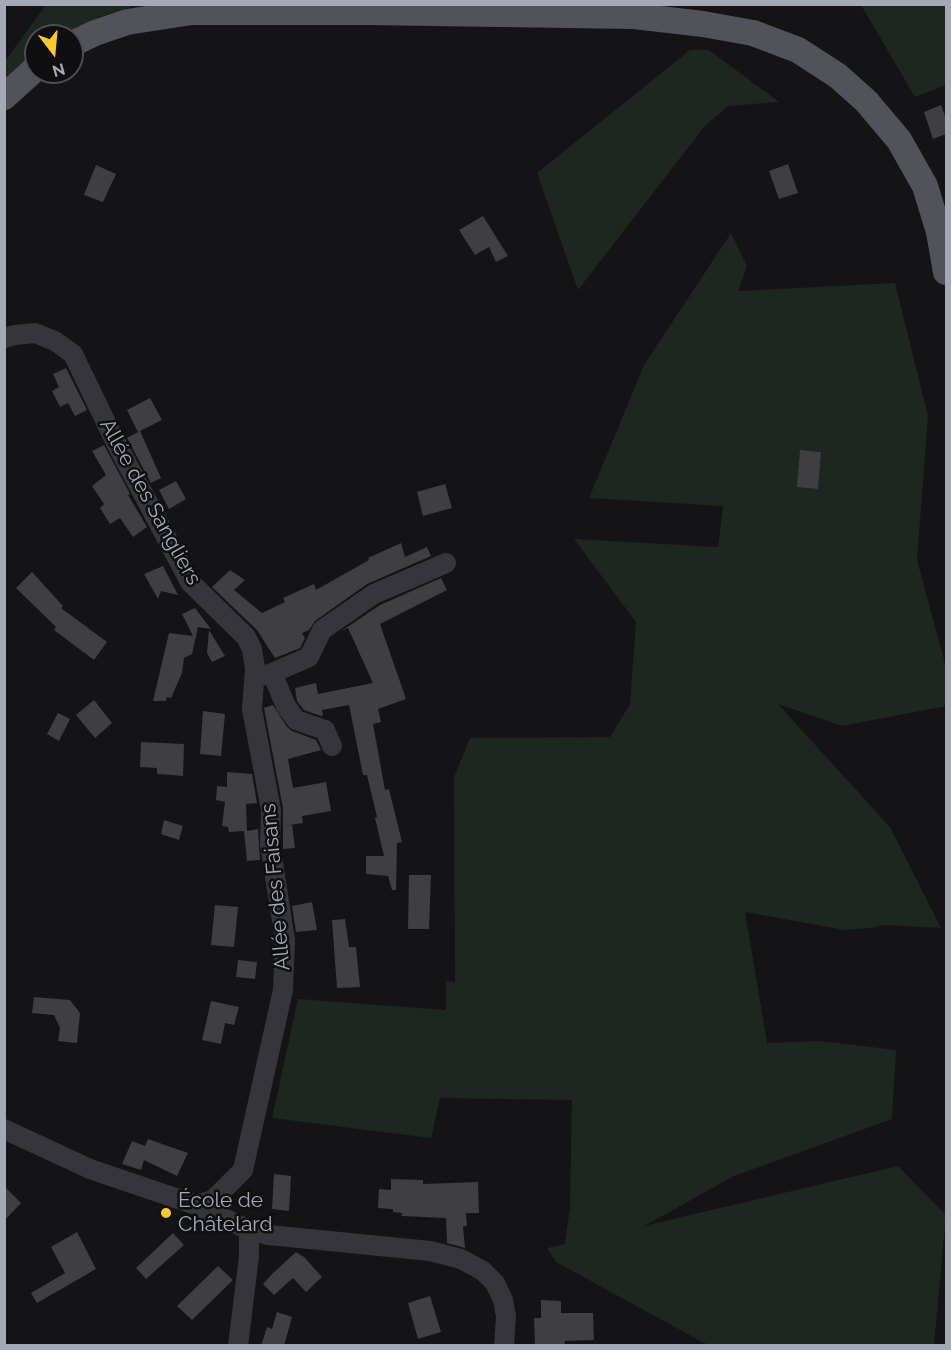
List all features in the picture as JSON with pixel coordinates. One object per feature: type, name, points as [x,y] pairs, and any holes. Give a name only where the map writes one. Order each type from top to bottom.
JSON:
[{"type":"main road","points":[[84,38],[127,22],[192,12],[634,16],[703,24],[753,33],[798,50],[838,76],[866,101],[898,140],[925,186],[939,232],[946,272]]},
{"type":"main road","points":[[4,97],[24,79]]},
{"type":"street","name":"Allée des Sangliers","points":[[4,338],[35,333],[55,341],[73,354],[115,441],[190,582],[246,637],[263,675],[252,709]]},
{"type":"street","points":[[332,746],[325,730],[296,720],[263,675],[309,657],[322,630],[374,594],[446,562]]},
{"type":"street","name":"Allée des Faisans","points":[[196,1205],[213,1200],[243,1170],[283,990],[285,940],[270,844],[271,810],[252,709]]},
{"type":"street","points":[[4,1129],[90,1169],[196,1205],[252,1231],[269,1235],[430,1251],[461,1259],[483,1271],[495,1283],[504,1300],[506,1316],[504,1346]]},
{"type":"street","points":[[238,1346],[252,1231]]},
{"type":"shaded area","points":[[46,5],[136,5],[84,24],[32,24]]},
{"type":"shaded area","points":[[861,5],[946,5],[946,85],[915,97]]},
{"type":"shaded area","points":[[24,35],[24,63],[5,80],[5,61]]},
{"type":"shaded area","points":[[690,50],[709,50],[779,102],[728,106],[704,127],[578,290],[537,173]]},
{"type":"shaded area","points":[[731,233],[747,266],[738,291],[895,283],[928,416],[917,560],[946,667],[946,706],[842,726],[778,704],[890,827],[941,928],[884,925],[845,930],[745,912],[767,1043],[820,1041],[896,1050],[892,1119],[734,1176],[644,1226],[898,1166],[946,1215],[934,1345],[708,1345],[556,1262],[547,1248],[565,1244],[570,1206],[572,1100],[440,1098],[431,1138],[272,1118],[298,999],[446,1010],[446,981],[455,982],[454,777],[470,738],[610,737],[630,704],[636,622],[574,539],[718,547],[723,506],[589,498],[644,365]]},
{"type":"building","points":[[941,105],[946,119],[946,134],[933,139],[924,112]]},
{"type":"building","points":[[788,164],[798,193],[779,199],[769,171]]},
{"type":"building","points":[[96,165],[116,174],[103,202],[84,195]]},
{"type":"building","points":[[483,216],[508,256],[496,262],[489,247],[475,255],[459,230]]},
{"type":"building","points":[[66,368],[87,410],[75,416],[68,403],[60,407],[52,391],[59,387],[53,374]]},
{"type":"building","points":[[150,398],[162,420],[138,432],[127,410]]},
{"type":"building","points":[[140,431],[161,478],[151,483],[127,438]]},
{"type":"building","points":[[104,445],[130,494],[128,495],[147,527],[133,537],[120,518],[110,524],[100,508],[104,504],[92,486],[106,475],[92,451]]},
{"type":"building","points":[[800,450],[821,452],[818,489],[797,487]]},
{"type":"building","points":[[176,481],[186,499],[169,509],[159,490]]},
{"type":"building","points":[[445,484],[452,508],[423,516],[417,492]]},
{"type":"building","points":[[401,543],[405,557],[427,547],[431,556],[367,584],[315,621],[309,630],[302,633],[305,638],[300,648],[275,658],[257,630],[212,587],[230,570],[245,580],[234,590],[262,613],[285,602],[283,598],[314,584],[316,590],[369,560],[368,558]]},
{"type":"building","points":[[163,566],[178,595],[161,591],[158,599],[144,574]]},
{"type":"building","points":[[32,572],[63,606],[61,608],[107,642],[94,660],[54,630],[56,627],[16,588]]},
{"type":"building","points":[[441,578],[447,590],[380,624],[406,699],[378,709],[381,722],[373,724],[385,790],[389,789],[402,842],[397,843],[396,890],[392,890],[388,876],[366,874],[366,856],[384,856],[367,775],[363,775],[349,705],[322,710],[323,715],[321,716],[304,710],[297,701],[295,688],[316,683],[318,694],[373,683],[348,628],[340,632],[380,605]]},
{"type":"building","points":[[195,608],[211,629],[198,627],[192,654],[184,658],[182,673],[171,698],[167,697],[166,701],[153,701],[169,633],[193,636],[182,614]]},
{"type":"building","points":[[209,630],[225,656],[212,662],[207,653]]},
{"type":"building","points":[[94,700],[112,723],[95,738],[76,715]]},
{"type":"building","points":[[273,705],[287,727],[316,740],[321,750],[288,759],[293,788],[326,782],[331,811],[302,816],[303,823],[283,826],[283,808],[264,708]]},
{"type":"building","points":[[203,711],[225,714],[221,756],[200,754]]},
{"type":"building","points":[[58,713],[70,719],[59,741],[47,734]]},
{"type":"building","points":[[141,742],[184,744],[183,776],[157,774],[157,768],[140,767]]},
{"type":"building","points":[[227,772],[252,774],[257,803],[246,804],[247,831],[258,829],[260,860],[247,861],[244,831],[229,832],[228,827],[222,826],[225,802],[216,800],[217,786],[227,787]]},
{"type":"building","points":[[164,820],[183,826],[179,840],[161,834]]},
{"type":"building","points":[[292,825],[295,848],[283,849],[283,826]]},
{"type":"building","points":[[409,875],[431,875],[429,929],[408,929]]},
{"type":"building","points":[[312,902],[317,930],[296,932],[292,906]]},
{"type":"building","points":[[215,905],[238,907],[234,947],[211,945]]},
{"type":"building","points":[[345,919],[349,947],[356,947],[360,987],[337,988],[332,920]]},
{"type":"building","points":[[238,960],[257,962],[255,979],[236,977]]},
{"type":"building","points":[[34,997],[70,1000],[80,1013],[77,1043],[58,1041],[60,1028],[54,1015],[32,1013]]},
{"type":"building","points":[[211,1001],[239,1007],[234,1025],[225,1023],[221,1044],[202,1040]]},
{"type":"building","points":[[148,1139],[188,1153],[177,1176],[144,1160],[141,1170],[122,1164],[132,1141],[145,1146]]},
{"type":"building","points":[[274,1174],[291,1176],[289,1211],[272,1209]]},
{"type":"building","points":[[391,1179],[423,1180],[423,1184],[478,1182],[479,1213],[466,1213],[467,1226],[463,1226],[465,1248],[447,1243],[446,1218],[402,1216],[402,1213],[393,1212],[393,1209],[378,1208],[379,1189],[391,1190]]},
{"type":"building","points":[[4,1186],[21,1203],[4,1221]]},
{"type":"building","points":[[77,1232],[96,1269],[37,1303],[31,1293],[65,1273],[51,1247]]},
{"type":"building","points":[[173,1233],[184,1245],[146,1279],[136,1268]]},
{"type":"building","points":[[296,1252],[304,1257],[322,1277],[306,1292],[293,1278],[274,1295],[263,1284]]},
{"type":"building","points":[[218,1266],[233,1280],[192,1320],[177,1306]]},
{"type":"building","points":[[430,1296],[441,1332],[418,1339],[408,1303]]},
{"type":"building","points":[[541,1300],[561,1301],[561,1313],[593,1313],[594,1340],[565,1341],[564,1346],[535,1346],[534,1318],[541,1318]]},
{"type":"building","points":[[277,1312],[292,1317],[284,1346],[261,1346],[267,1327],[272,1329]]},
{"type":"place","name":"École de Châtelard","points":[[166,1213]]}]
